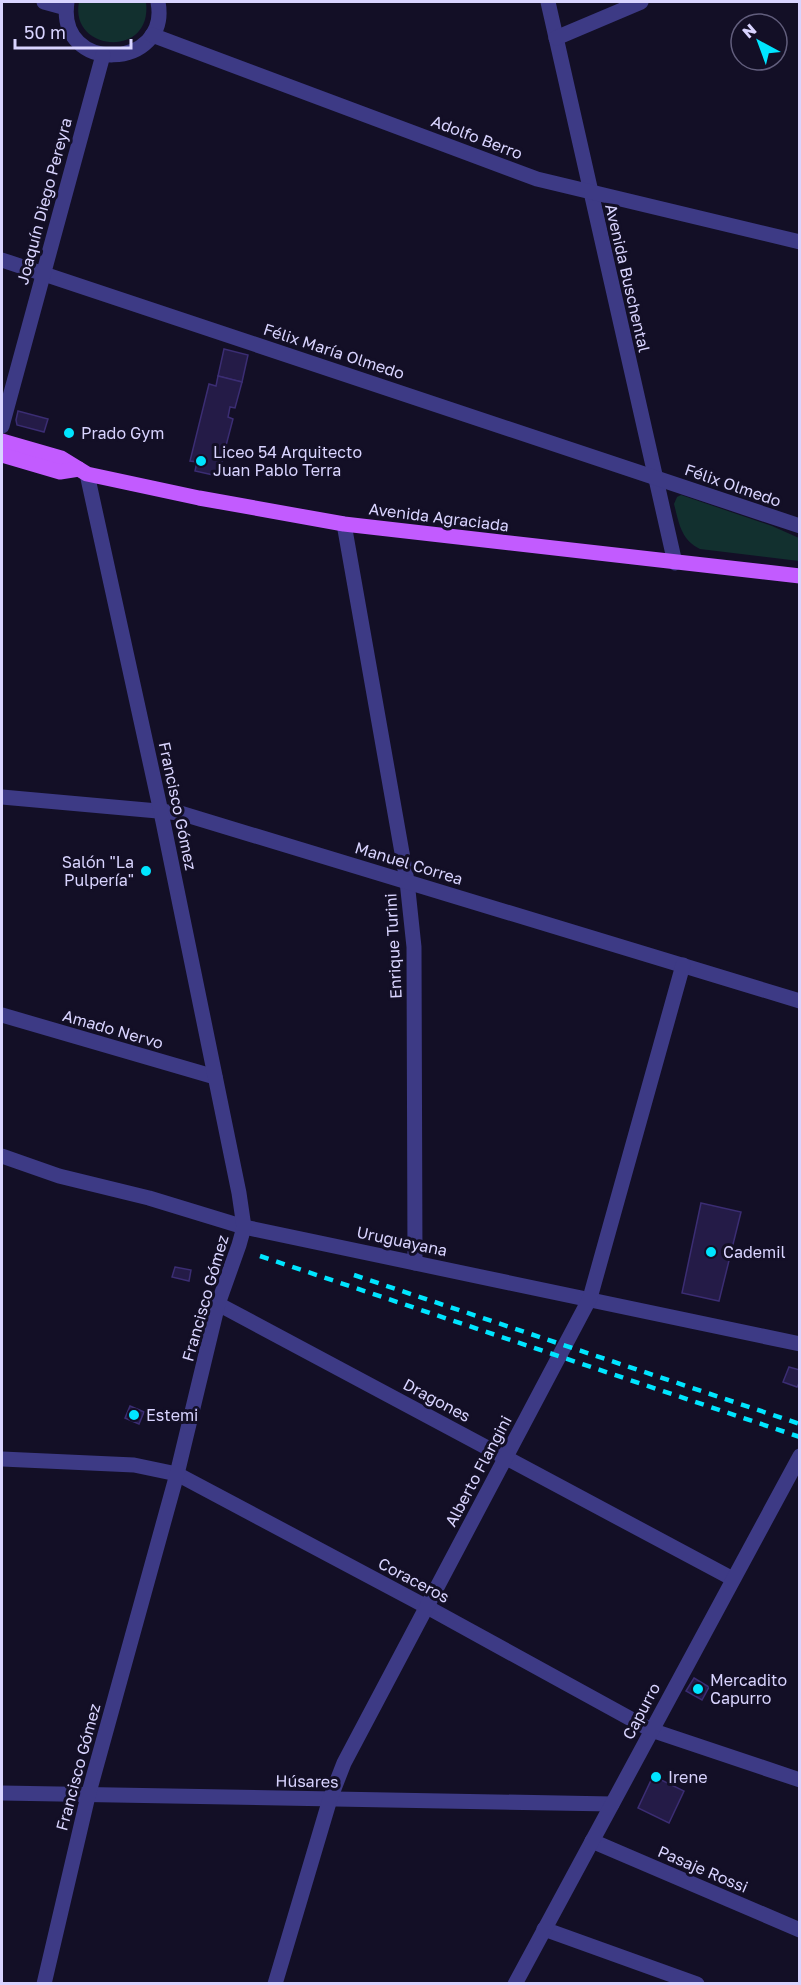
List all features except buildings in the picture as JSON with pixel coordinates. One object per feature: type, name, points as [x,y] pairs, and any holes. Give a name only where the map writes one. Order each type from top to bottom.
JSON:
[{"type":"main road","name":"Avenida Agraciada","points":[[2,441],[61,458],[83,472]]},
{"type":"main road","name":"Avenida Agraciada","points":[[2,455],[60,472],[83,472],[199,498],[344,524],[800,576]]},
{"type":"street","points":[[44,2],[66,5],[70,29],[76,39],[92,52],[114,57],[136,50],[152,35],[159,16],[158,2]]},
{"type":"street","name":"Avenida Buschental","points":[[548,2],[675,563]]},
{"type":"street","points":[[556,38],[641,2]]},
{"type":"street","name":"Adolfo Berro","points":[[152,35],[537,179],[800,242]]},
{"type":"street","name":"Joaquín Diego Pereyra","points":[[2,426],[103,56]]},
{"type":"street","name":"Félix María Olmedo","points":[[2,260],[656,477]]},
{"type":"street","name":"Francisco Gómez","points":[[44,1983],[88,1796],[177,1474],[218,1304],[244,1227],[161,812],[83,472]]},
{"type":"street","name":"Félix Olmedo","points":[[656,477],[800,526]]},
{"type":"street","name":"Enrique Turini","points":[[344,524],[407,881],[414,947],[415,1263]]},
{"type":"street","name":"Manuel Correa","points":[[2,797],[180,813],[800,1001]]},
{"type":"street","name":"Alberto Flangini","points":[[275,1983],[330,1799],[344,1763],[590,1298],[683,965]]},
{"type":"street","name":"Amado Nervo","points":[[2,1016],[215,1077]]},
{"type":"street","name":"Uruguayana","points":[[2,1156],[59,1176],[149,1198],[244,1227],[800,1344]]},
{"type":"street","name":"Dragones","points":[[218,1304],[733,1579]]},
{"type":"street","name":"Capurro","points":[[515,1983],[800,1456]]},
{"type":"street","name":"Coraceros","points":[[2,1459],[134,1466],[177,1474],[651,1730],[800,1780]]},
{"type":"street","name":"Húsares","points":[[2,1793],[612,1804]]},
{"type":"street","name":"Pasaje Rossi","points":[[592,1841],[800,1930]]},
{"type":"street","points":[[544,1929],[697,1983]]},
{"type":"green space","points":[[79,2],[146,2],[145,20],[137,33],[125,40],[111,42],[98,39],[86,31],[79,19]]},
{"type":"green space","points":[[681,495],[772,526],[799,538],[799,561],[700,549],[689,541],[679,524],[674,504],[677,497]]},
{"type":"railway","points":[[260,1256],[800,1437]]},
{"type":"railway","points":[[354,1275],[800,1424]]},
{"type":"place","name":"Prado Gym","points":[[69,433]]},
{"type":"place","name":"Liceo 54 Arquitecto Juan Pablo Terra","points":[[201,461]]},
{"type":"place","name":"Salón \"La Pulpería\"","points":[[146,871]]},
{"type":"place","name":"Cademil","points":[[711,1252]]},
{"type":"place","name":"Estemi","points":[[134,1415]]},
{"type":"place","name":"Mercadito Capurro","points":[[698,1689]]},
{"type":"place","name":"Irene","points":[[656,1777]]}]
